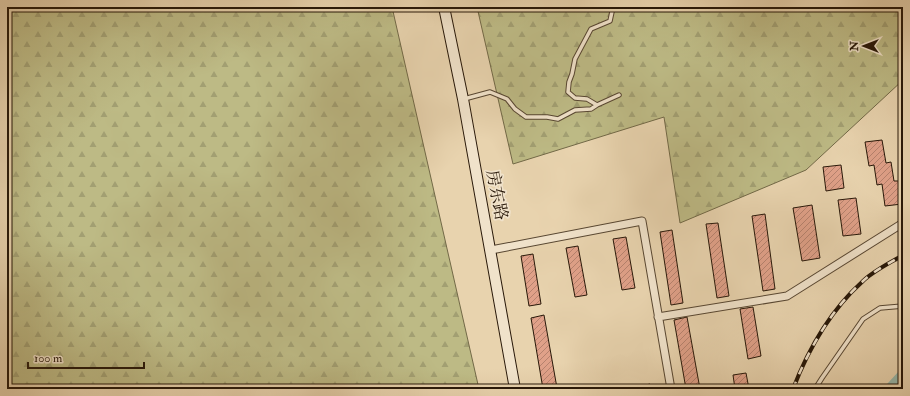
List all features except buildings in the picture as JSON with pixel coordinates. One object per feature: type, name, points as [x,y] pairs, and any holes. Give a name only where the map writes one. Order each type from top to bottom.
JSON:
[{"type":"main road","name":"房东路","points":[[444,7],[463,99],[515,389]]},
{"type":"street","points":[[491,250],[642,220],[671,389]]},
{"type":"street","points":[[658,317],[787,296],[903,224]]},
{"type":"lane","points":[[597,105],[587,99],[575,98],[568,92],[568,82],[572,74],[575,59],[591,29],[610,21],[613,7]]},
{"type":"lane","points":[[463,99],[490,92],[507,99],[515,110],[526,117],[546,117],[558,119],[575,110],[591,109],[619,95]]},
{"type":"lane","points":[[815,389],[863,319],[880,308],[903,306]]},
{"type":"green space","points":[[7,7],[392,7],[479,389],[7,389]]},
{"type":"green space","points":[[477,7],[903,7],[903,80],[806,170],[680,223],[664,117],[513,164]]},
{"type":"waterway","points":[[892,389],[903,377]]},
{"type":"railway","points":[[793,389],[813,345],[840,305],[866,278],[903,255]]}]
